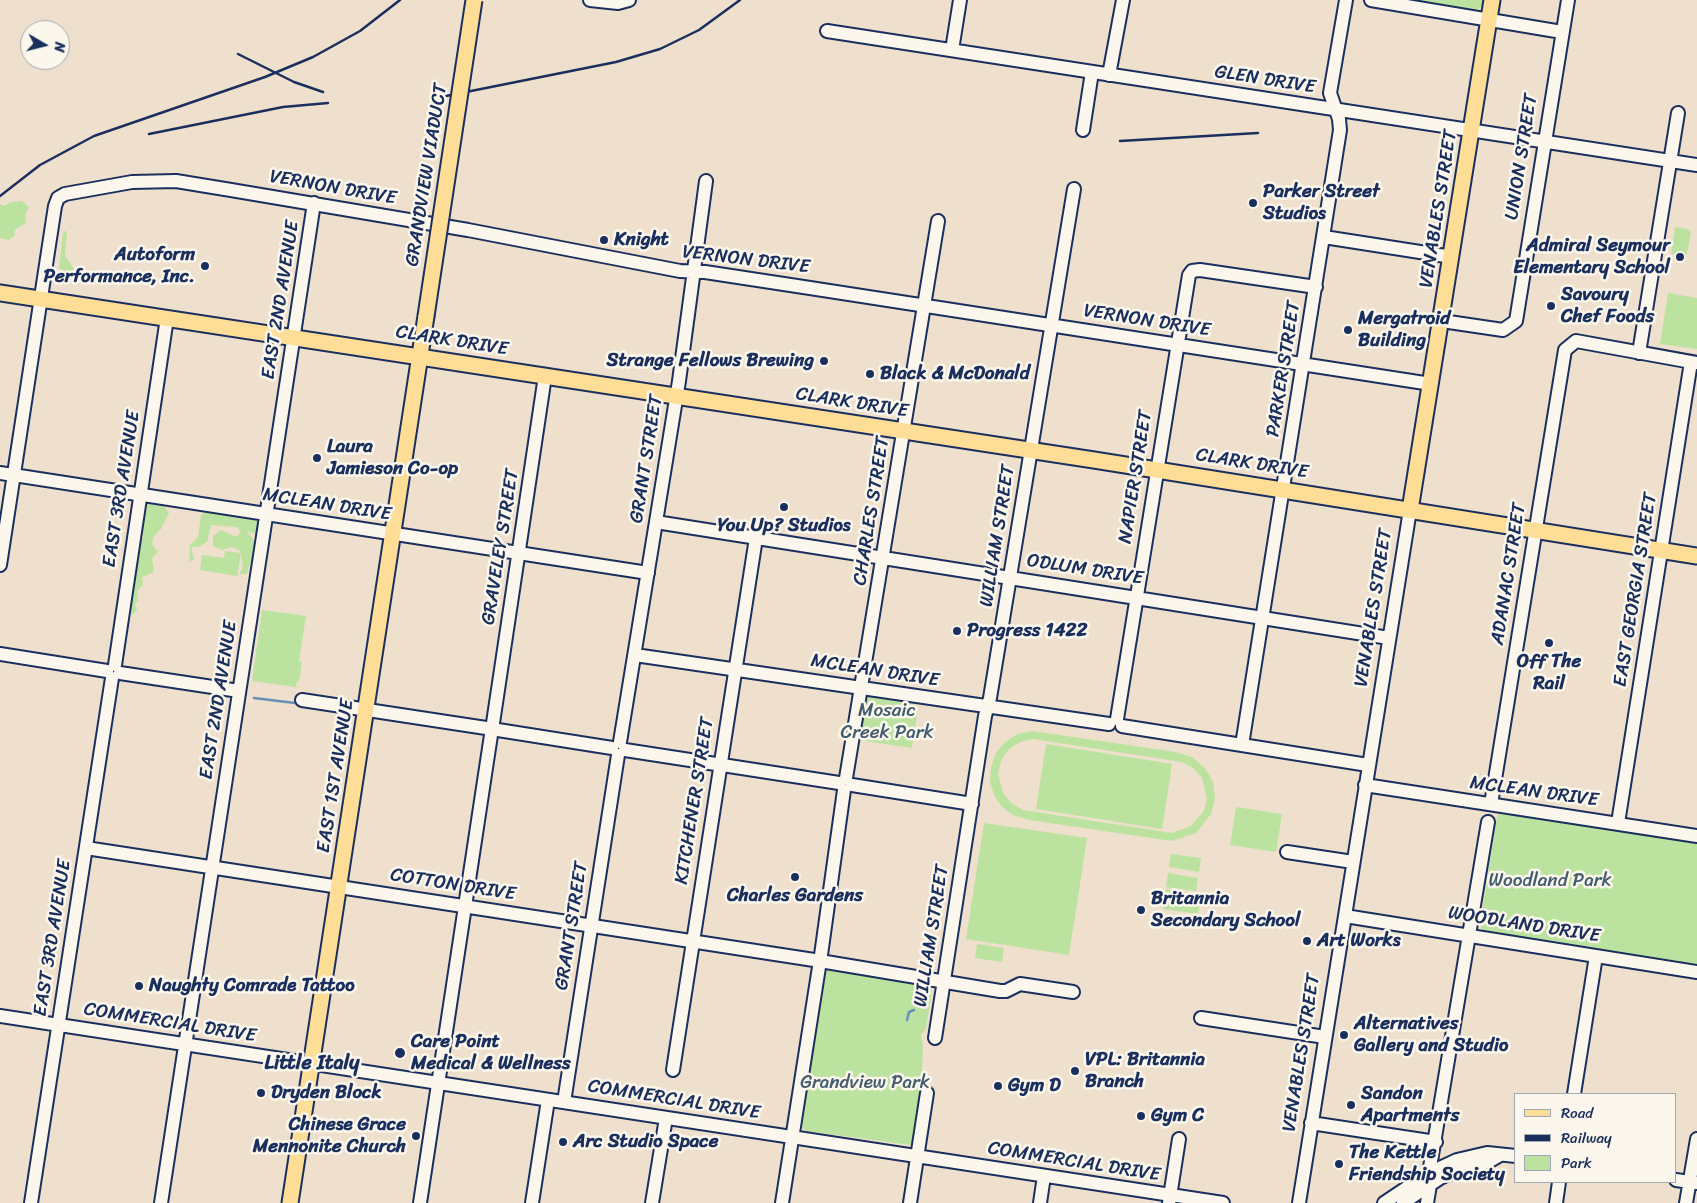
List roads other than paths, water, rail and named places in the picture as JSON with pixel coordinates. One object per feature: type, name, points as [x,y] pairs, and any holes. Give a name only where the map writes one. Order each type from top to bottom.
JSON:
[{"type":"main road","name":"GRANDVIEW VIADUCT","points":[[420,356],[474,0]]},
{"type":"main road","name":"VENABLES STREET","points":[[1410,510],[1442,321],[1492,0]]},
{"type":"main road","name":"CLARK DRIVE","points":[[0,293],[1031,450],[1697,556]]},
{"type":"main road","name":"EAST 1ST AVENUE","points":[[290,1203],[420,356]]},
{"type":"street","points":[[590,0],[618,3],[628,0]]},
{"type":"street","points":[[952,50],[960,0]]},
{"type":"street","points":[[1109,75],[1122,0]]},
{"type":"street","name":"PARKER STREET","points":[[1242,746],[1340,130],[1339,119],[1334,109],[1330,92],[1346,0]]},
{"type":"street","points":[[1370,0],[1562,32]]},
{"type":"street","name":"UNION STREET","points":[[1442,321],[1503,330],[1516,321],[1543,142],[1568,0]]},
{"type":"street","name":"GLEN DRIVE","points":[[826,31],[1697,165]]},
{"type":"street","points":[[1083,130],[1092,72]]},
{"type":"street","points":[[1678,113],[1639,353],[1694,362]]},
{"type":"street","name":"VERNON DRIVE","points":[[41,299],[58,198],[65,194],[132,182],[176,181],[468,230],[658,268],[925,305],[1431,384]]},
{"type":"street","name":"GRANT STREET","points":[[564,1102],[677,396],[706,181]]},
{"type":"street","name":"WILLIAM STREET","points":[[934,1038],[1074,189]]},
{"type":"street","name":"EAST 2ND AVENUE","points":[[161,1203],[314,203]]},
{"type":"street","name":"CHARLES STREET","points":[[782,1203],[820,961],[845,784],[938,221]]},
{"type":"street","points":[[1324,237],[1452,257]]},
{"type":"street","name":"NAPIER STREET","points":[[1116,723],[1187,280],[1192,271],[1200,270],[1316,287]]},
{"type":"street","points":[[0,565],[41,299]]},
{"type":"street","name":"EAST 3RD AVENUE","points":[[31,1203],[167,318]]},
{"type":"street","name":"ADANAC STREET","points":[[1491,804],[1565,350],[1576,341],[1639,353]]},
{"type":"street","name":"EAST GEORGIA STREET","points":[[1618,824],[1661,550],[1694,362]]},
{"type":"street","name":"GRAVELEY STREET","points":[[420,1203],[520,554],[545,376]]},
{"type":"street","name":"MCLEAN DRIVE","points":[[0,473],[648,573]]},
{"type":"street","name":"VENABLES STREET","points":[[1299,1203],[1410,510]]},
{"type":"street","name":"ODLUM DRIVE","points":[[656,522],[1389,638]]},
{"type":"street","name":"KITCHENER STREET","points":[[673,1070],[719,765],[756,538]]},
{"type":"street","points":[[0,654],[239,691]]},
{"type":"street","name":"MCLEAN DRIVE","points":[[635,655],[988,707],[1116,723],[1242,746],[1368,765]]},
{"type":"street","points":[[302,700],[972,804]]},
{"type":"street","name":"MCLEAN DRIVE","points":[[1365,785],[1697,836]]},
{"type":"street","points":[[1427,1203],[1488,822]]},
{"type":"street","name":"COTTON DRIVE","points":[[86,848],[820,961],[1000,991],[1006,991],[1020,984],[1073,992]]},
{"type":"street","points":[[1287,852],[1353,862]]},
{"type":"street","name":"WOODLAND DRIVE","points":[[1344,916],[1697,972]]},
{"type":"street","points":[[1574,1093],[1596,956]]},
{"type":"street","name":"COMMERCIAL DRIVE","points":[[0,1016],[917,1156],[1044,1176],[1169,1199],[1223,1203]]},
{"type":"street","points":[[1201,1018],[1325,1037]]},
{"type":"street","points":[[910,1203],[927,1093]]},
{"type":"street","points":[[532,1203],[548,1100]]},
{"type":"street","points":[[652,1203],[666,1118]]},
{"type":"street","points":[[1312,1123],[1436,1142]]},
{"type":"street","points":[[1686,1203],[1694,1183],[1692,1166],[1697,1139]]},
{"type":"street","points":[[1169,1199],[1179,1140]]},
{"type":"street","points":[[1402,1203],[1448,1164],[1487,1153],[1514,1156]]},
{"type":"street","points":[[1040,1203],[1044,1176]]},
{"type":"street","points":[[1384,1203],[1430,1179]]},
{"type":"street","points":[[1677,1180],[1694,1183]]},
{"type":"street","points":[[1556,1203],[1559,1183]]},
{"type":"waterway","points":[[254,698],[295,703]]},
{"type":"waterway","points":[[907,1020],[909,1012],[914,1010]]},
{"type":"railway","points":[[0,196],[40,165],[94,136],[265,77],[313,57],[360,31],[400,0]]},
{"type":"railway","points":[[441,97],[616,62],[660,49],[699,30],[740,0]]},
{"type":"railway","points":[[238,54],[294,82],[323,92]]},
{"type":"railway","points":[[149,134],[283,107],[328,103]]},
{"type":"railway","points":[[1120,141],[1258,133]]},
{"type":"place","name":"Parker Street Studios","points":[[1253,203]]},
{"type":"place","name":"Knight","points":[[604,240]]},
{"type":"place","name":"Admiral Seymour Elementary School","points":[[1680,257]]},
{"type":"place","name":"Autoform Performance, Inc.","points":[[205,266]]},
{"type":"place","name":"Savoury Chef Foods","points":[[1551,306]]},
{"type":"place","name":"Mergatroid Building","points":[[1348,330]]},
{"type":"place","name":"Strange Fellows Brewing","points":[[824,361]]},
{"type":"place","name":"Black & McDonald","points":[[870,374]]},
{"type":"place","name":"Laura Jamieson Co-op","points":[[317,458]]},
{"type":"place","name":"You Up? Studios","points":[[784,507]]},
{"type":"place","name":"Progress 1422","points":[[957,631]]},
{"type":"place","name":"Off The Rail","points":[[1549,643]]},
{"type":"place","name":"Charles Gardens","points":[[795,877]]},
{"type":"place","name":"Britannia Secondary School","points":[[1141,910]]},
{"type":"place","name":"Art Works","points":[[1307,941]]},
{"type":"place","name":"Naughty Comrade Tattoo","points":[[139,986]]},
{"type":"place","name":"Alternatives Gallery and Studio","points":[[1344,1035]]},
{"type":"place","name":"Care Point Medical & Wellness","points":[[400,1053]]},
{"type":"place","name":"VPL: Britannia Branch","points":[[1075,1071]]},
{"type":"place","name":"Gym D","points":[[998,1086]]},
{"type":"place","name":"Dryden Block","points":[[261,1093]]},
{"type":"place","name":"Sandon Apartments","points":[[1351,1105]]},
{"type":"place","name":"Gym C","points":[[1141,1116]]},
{"type":"place","name":"Chinese Grace Mennonite Church","points":[[416,1136]]},
{"type":"place","name":"Arc Studio Space","points":[[563,1142]]},
{"type":"place","name":"The Kettle Friendship Society","points":[[1339,1164]]},
{"type":"district","name":"Little Italy","points":[[312,1064]]},
{"type":"park label","name":"Mosaic Creek Park","points":[[887,722]]},
{"type":"park label","name":"Woodland Park","points":[[1550,881]]},
{"type":"park label","name":"Grandview Park","points":[[865,1083]]}]
